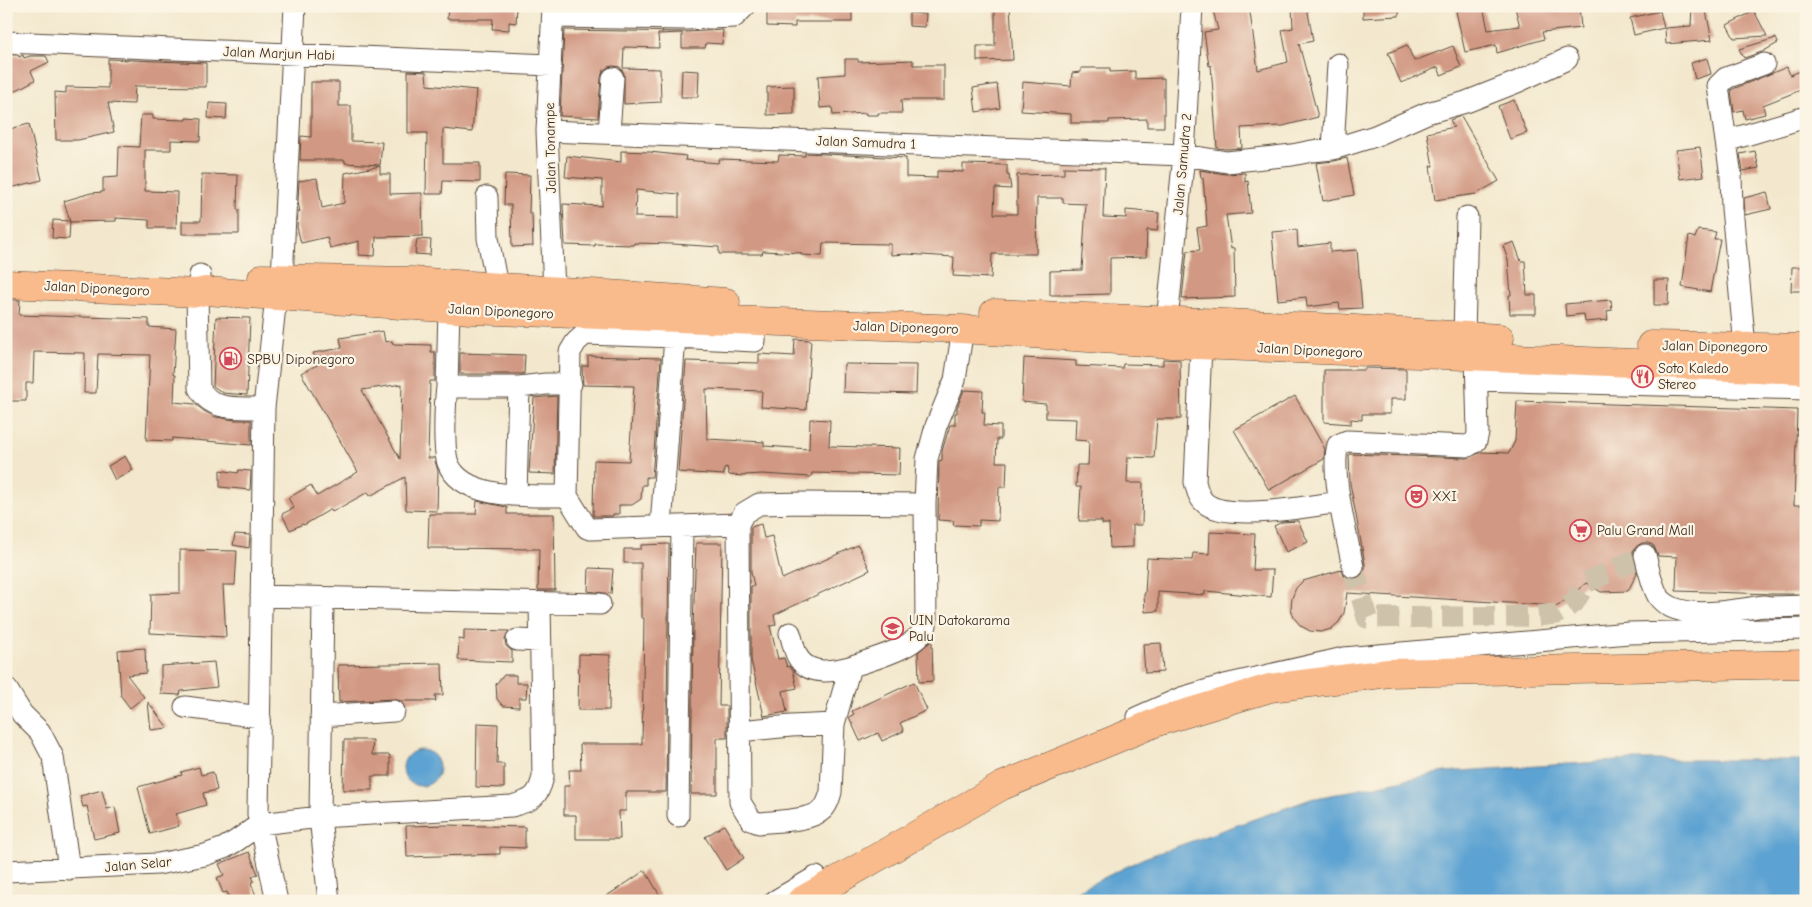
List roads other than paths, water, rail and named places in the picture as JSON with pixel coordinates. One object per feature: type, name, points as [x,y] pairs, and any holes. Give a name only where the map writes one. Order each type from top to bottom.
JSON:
[{"type":"main road","name":"Jalan Diponegoro","points":[[6,265],[198,284],[279,288],[412,281],[463,302],[755,322],[962,329],[1201,346],[1352,353],[1479,362],[1806,370]]},
{"type":"main road","name":"Jalan Diponegoro","points":[[6,284],[198,284]]},
{"type":"main road","name":"Jalan Diponegoro","points":[[463,302],[497,286],[717,302],[1339,328],[1479,362],[1655,345],[1806,348]]},
{"type":"main road","points":[[801,901],[1002,786],[1156,722],[1270,688],[1389,673],[1806,664]]},
{"type":"street","points":[[277,901],[258,814],[264,408],[279,288],[294,54],[295,6]]},
{"type":"street","points":[[553,12],[686,19],[734,17],[745,6]]},
{"type":"street","name":"Jalan Samudra 2","points":[[1167,321],[1184,155],[1192,6]]},
{"type":"street","name":"Jalan Tonampe","points":[[553,12],[547,131],[554,291]]},
{"type":"street","name":"Jalan Marjun Habi","points":[[6,42],[551,65]]},
{"type":"street","name":"Jalan Samudra 1","points":[[547,131],[1184,155],[1227,162],[1292,155],[1333,148],[1375,136],[1427,113],[1466,102],[1567,60]]},
{"type":"street","points":[[1333,148],[1338,64]]},
{"type":"street","points":[[1745,347],[1732,208],[1731,176],[1718,86],[1726,78],[1764,64]]},
{"type":"street","points":[[609,132],[613,78]]},
{"type":"street","points":[[1726,141],[1806,117]]},
{"type":"street","points":[[487,197],[488,238],[497,286]]},
{"type":"street","points":[[1353,567],[1340,502],[1335,455],[1338,445],[1347,441],[1468,446],[1476,441],[1478,433],[1479,362],[1467,217]]},
{"type":"street","points":[[198,284],[199,388],[205,397],[222,407],[264,408]]},
{"type":"street","points":[[463,302],[447,387],[446,442],[448,462],[457,475],[466,483],[481,490],[516,494],[567,496]]},
{"type":"street","points":[[738,524],[591,529],[585,525],[567,496],[571,384],[570,352],[584,334],[755,342],[755,322]]},
{"type":"street","points":[[790,633],[798,657],[803,664],[822,671],[831,671],[850,667],[908,645],[916,640],[925,630],[927,459],[936,426],[955,380],[962,329]]},
{"type":"street","points":[[661,526],[675,337]]},
{"type":"street","points":[[1201,346],[1195,482],[1203,502],[1226,512],[1258,513],[1340,502]]},
{"type":"street","points":[[1479,362],[1806,389]]},
{"type":"street","points":[[447,387],[519,387],[571,384]]},
{"type":"street","points":[[516,494],[519,387]]},
{"type":"street","points":[[850,667],[834,724],[831,792],[828,802],[822,810],[813,816],[759,822],[751,820],[740,802],[738,524],[744,513],[758,504],[925,504]]},
{"type":"street","points":[[678,816],[682,526]]},
{"type":"street","points":[[1644,555],[1657,595],[1674,610],[1707,613],[1765,606],[1806,606]]},
{"type":"street","points":[[261,596],[600,604]]},
{"type":"street","points":[[322,598],[320,816],[329,901]]},
{"type":"street","points":[[260,824],[320,816],[512,806],[527,802],[540,791],[543,777],[540,603]]},
{"type":"street","points":[[775,901],[979,785],[1181,698],[1225,685],[1344,658],[1629,633],[1806,629]]},
{"type":"street","points":[[517,640],[540,641]]},
{"type":"street","points":[[6,688],[22,714],[40,732],[53,757],[69,868]]},
{"type":"street","points":[[185,707],[260,717]]},
{"type":"street","points":[[321,716],[394,711]]},
{"type":"street","points":[[739,731],[834,724]]},
{"type":"street","name":"Jalan Selar","points":[[6,871],[158,864],[205,855],[236,841],[260,824]]},
{"type":"water","points":[[421,750],[434,755],[439,768],[434,781],[421,786],[408,781],[403,768],[408,755]]},
{"type":"water","points":[[1632,760],[1806,760],[1806,901],[1057,901],[1144,858],[1311,799],[1444,772]]},
{"type":"tunnel","points":[[1353,567],[1367,618],[1538,616],[1556,614],[1574,603],[1586,583],[1645,555]]},
{"type":"place","name":"SPBU Diponegoro","points":[[231,359]]},
{"type":"place","name":"Soto Kaledo Stereo","points":[[1642,376]]},
{"type":"place","name":"XXI","points":[[1416,496]]},
{"type":"place","name":"Palu Grand Mall","points":[[1581,530]]},
{"type":"place","name":"UIN Datokarama Palu","points":[[893,628]]}]
